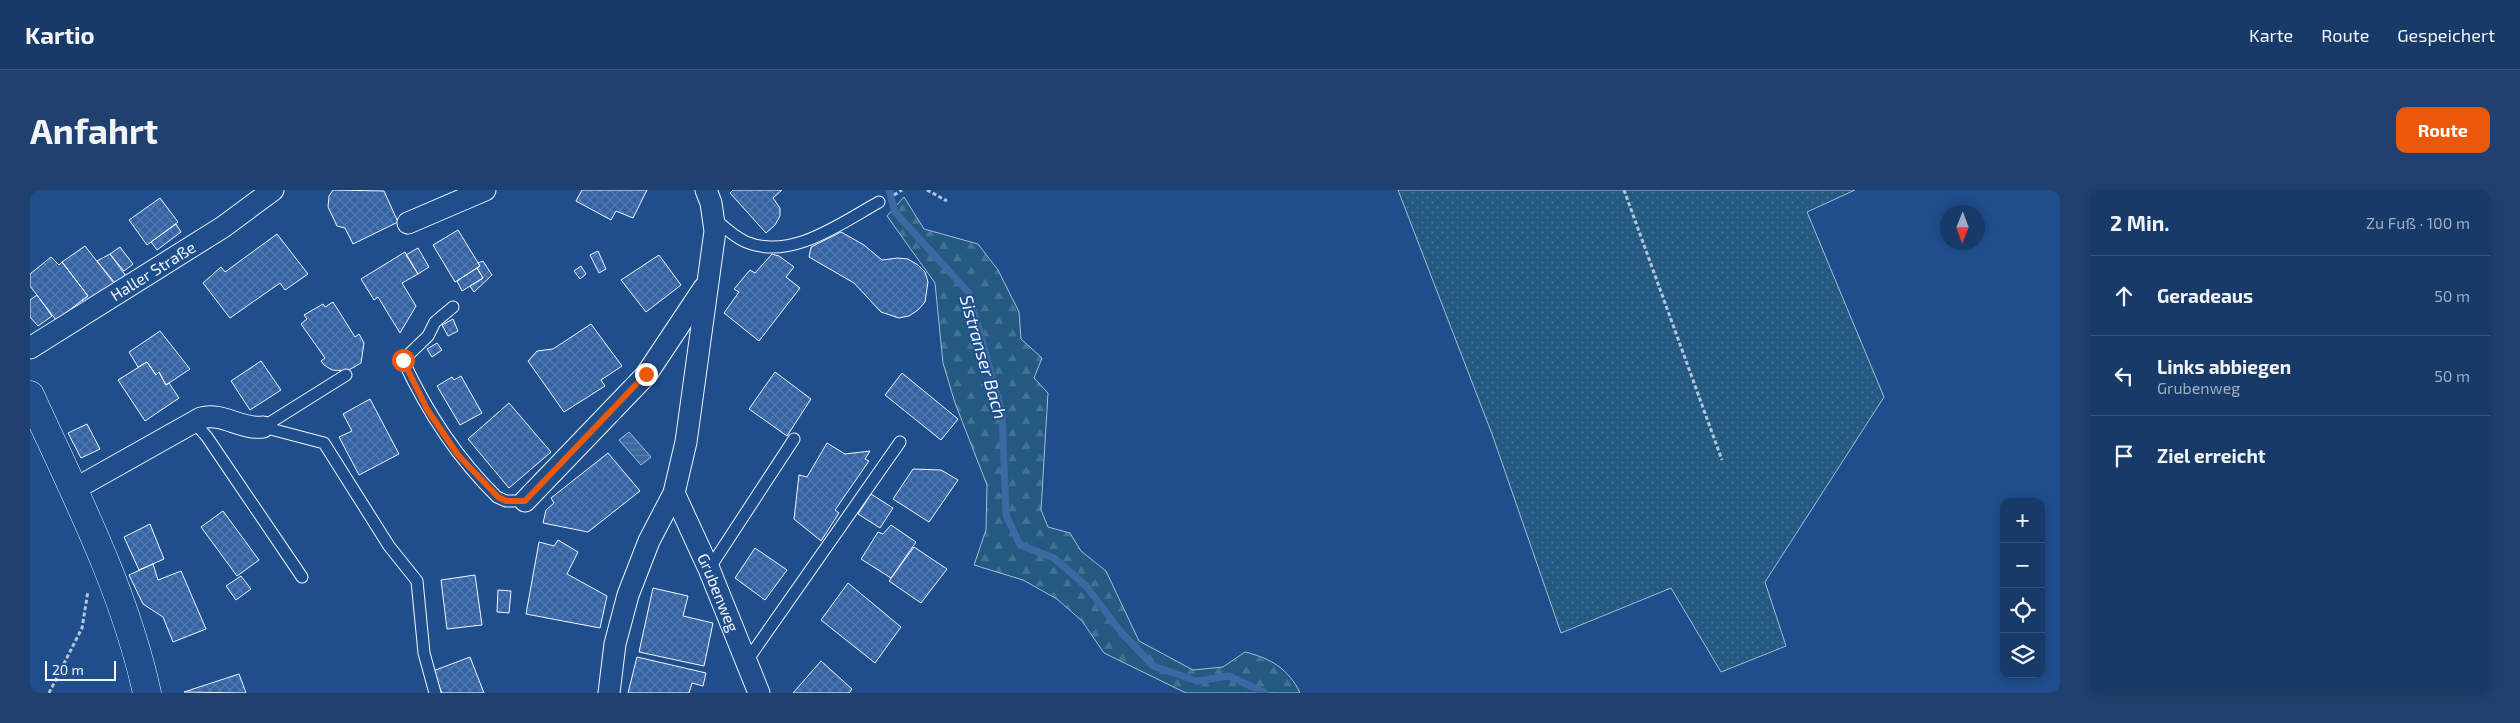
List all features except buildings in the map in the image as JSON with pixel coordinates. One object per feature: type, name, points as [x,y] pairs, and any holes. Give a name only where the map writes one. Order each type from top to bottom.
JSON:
[{"type":"main road","points":[[30,395],[96,539],[131,633],[147,693]]},
{"type":"street","name":"Haller Straße","points":[[30,348],[223,227],[273,190]]},
{"type":"street","points":[[408,223],[485,190]]},
{"type":"street","points":[[609,693],[615,644],[628,595],[649,541],[674,493],[686,442],[714,231],[714,218],[706,190]]},
{"type":"street","points":[[525,501],[646,374],[706,286]]},
{"type":"street","points":[[73,490],[194,422],[210,416],[245,426],[263,427]]},
{"type":"street","name":"Grubenweg","points":[[674,493],[709,569],[759,693]]},
{"type":"lane","points":[[714,218],[744,241],[759,246],[780,246],[817,236],[879,202]]},
{"type":"lane","points":[[453,308],[435,322],[428,336],[403,360],[427,409],[458,455],[498,497],[506,501],[525,501]]},
{"type":"lane","points":[[263,427],[346,375]]},
{"type":"lane","points":[[194,422],[207,437],[302,577]]},
{"type":"lane","points":[[263,427],[324,443],[389,546],[417,580],[424,653],[435,693]]},
{"type":"lane","points":[[709,569],[794,439]]},
{"type":"lane","points":[[746,662],[900,442]]},
{"type":"path","points":[[896,194],[902,190]]},
{"type":"path","points":[[928,190],[947,201]]},
{"type":"path","points":[[1624,190],[1722,460]]},
{"type":"path","points":[[49,693],[82,628],[89,584]]},
{"type":"green space","points":[[1398,190],[1855,190],[1807,212],[1884,397],[1765,582],[1786,646],[1721,672],[1671,588],[1561,633],[1492,434]]},
{"type":"green space","points":[[904,197],[924,229],[978,244],[998,270],[1019,312],[1021,339],[1042,358],[1034,378],[1048,393],[1041,510],[1048,527],[1070,533],[1081,551],[1106,571],[1139,641],[1193,670],[1223,667],[1245,652],[1254,654],[1270,661],[1284,671],[1300,693],[1186,693],[1104,653],[1082,621],[1057,599],[1023,580],[974,565],[986,530],[987,485],[955,403],[943,363],[935,283],[887,216]]},
{"type":"shaded area","points":[[629,432],[651,457],[641,465],[619,440]]},
{"type":"waterway","name":"Sistranser Bach","points":[[889,190],[895,212],[969,293],[1002,413],[1006,515],[1020,545],[1054,558],[1086,586],[1121,632],[1153,666],[1197,681],[1229,676],[1265,693]]},
{"type":"route","points":[[403,360],[427,409],[440,431],[458,455],[498,497],[506,501],[515,502],[525,501],[646,374]]}]
